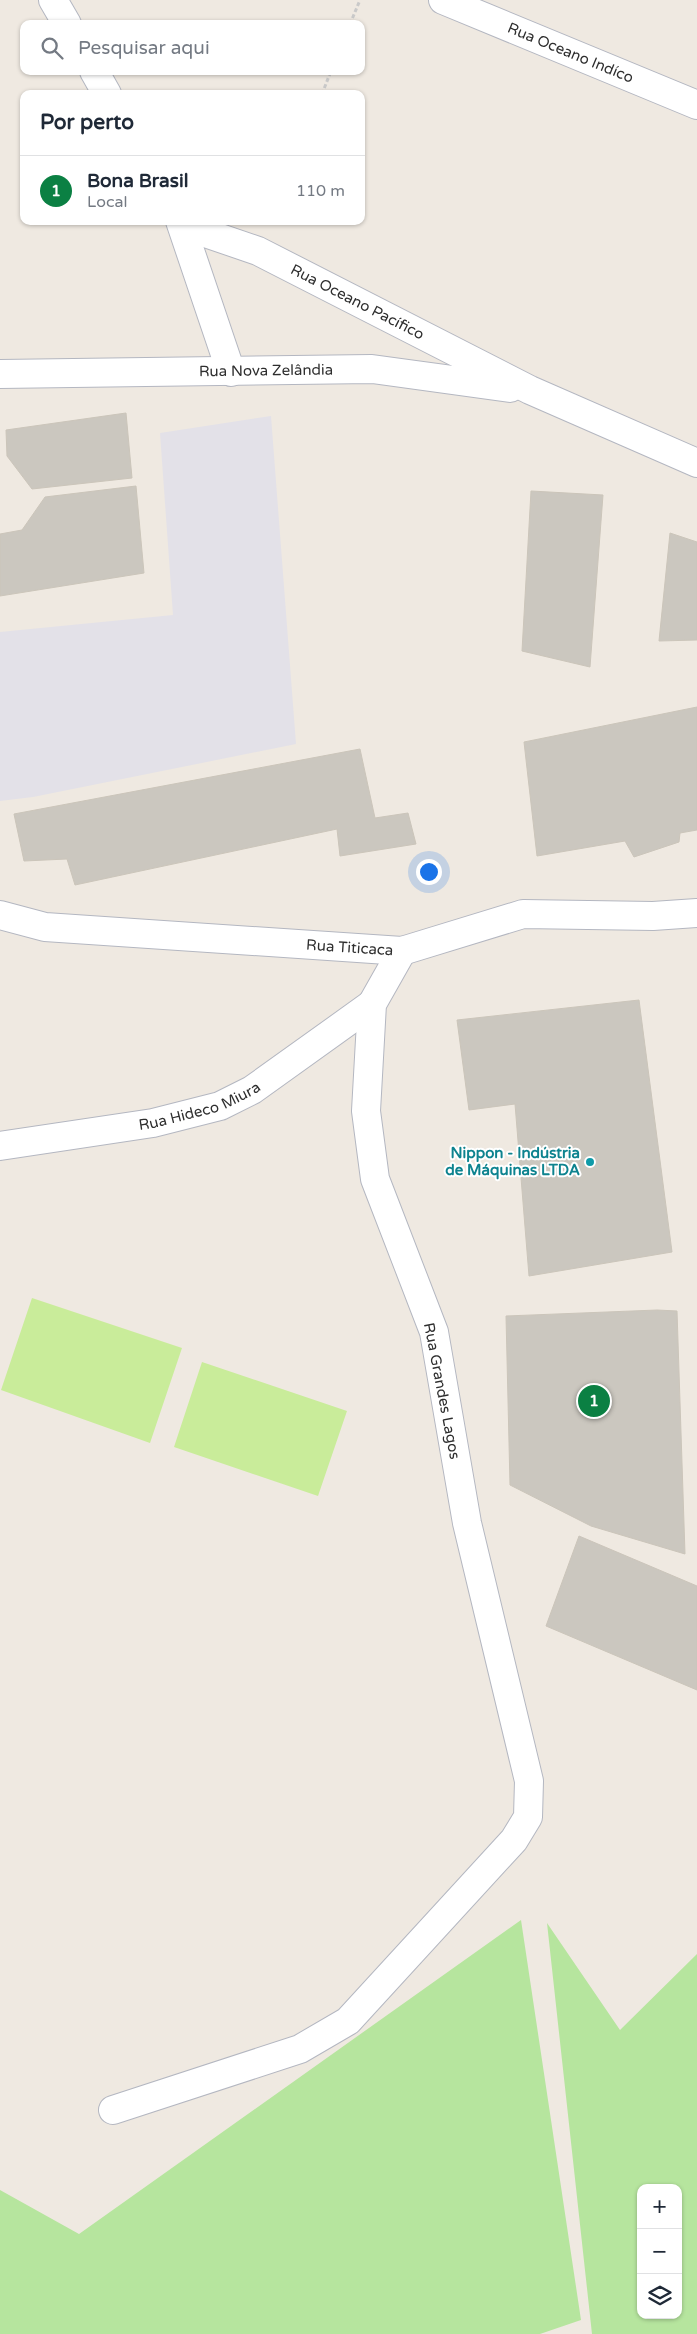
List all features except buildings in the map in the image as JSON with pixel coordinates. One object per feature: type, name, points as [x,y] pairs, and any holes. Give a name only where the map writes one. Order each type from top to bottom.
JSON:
[{"type":"street","points":[[53,0],[65,20]]},
{"type":"street","name":"Rua Oceano Indíco","points":[[443,0],[697,105]]},
{"type":"street","points":[[96,75],[105,90]]},
{"type":"street","name":"Rua Oceano Pacífico","points":[[182,225],[231,372]]},
{"type":"street","name":"Rua Oceano Pacífico","points":[[186,225],[258,251],[530,390]]},
{"type":"street","name":"Rua Nova Zelândia","points":[[0,374],[372,369],[530,390]]},
{"type":"street","points":[[530,390],[697,462]]},
{"type":"street","name":"Rua Titicaca","points":[[0,915],[45,926],[402,951],[523,914],[653,916],[697,913]]},
{"type":"street","name":"Rua Grandes Lagos","points":[[113,2110],[300,2049],[348,2021],[514,1840],[528,1817],[529,1781],[467,1523],[434,1332],[375,1180],[366,1111],[372,1004],[402,951]]},
{"type":"street","name":"Rua Hideco Miura","points":[[0,1146],[153,1123],[220,1106],[252,1090],[372,1004]]},
{"type":"path","points":[[352,20],[360,0]]},
{"type":"path","points":[[324,90],[329,75]]},
{"type":"shaded area","points":[[271,416],[296,744],[33,797],[0,801],[0,632],[173,615],[160,433]]},
{"type":"green space","points":[[32,1298],[182,1348],[150,1443],[1,1390]]},
{"type":"green space","points":[[202,1362],[347,1411],[318,1496],[174,1447]]},
{"type":"green space","points":[[521,1920],[581,2320],[540,2334],[0,2334],[0,2190],[79,2234]]},
{"type":"green space","points":[[547,1923],[620,2030],[697,1954],[697,2334],[592,2334]]},
{"type":"place","name":"Nippon - Indústria de Máquinas LTDA","points":[[590,1162]]},
{"type":"place","name":"Bona Brasil","points":[[594,1401]]}]
